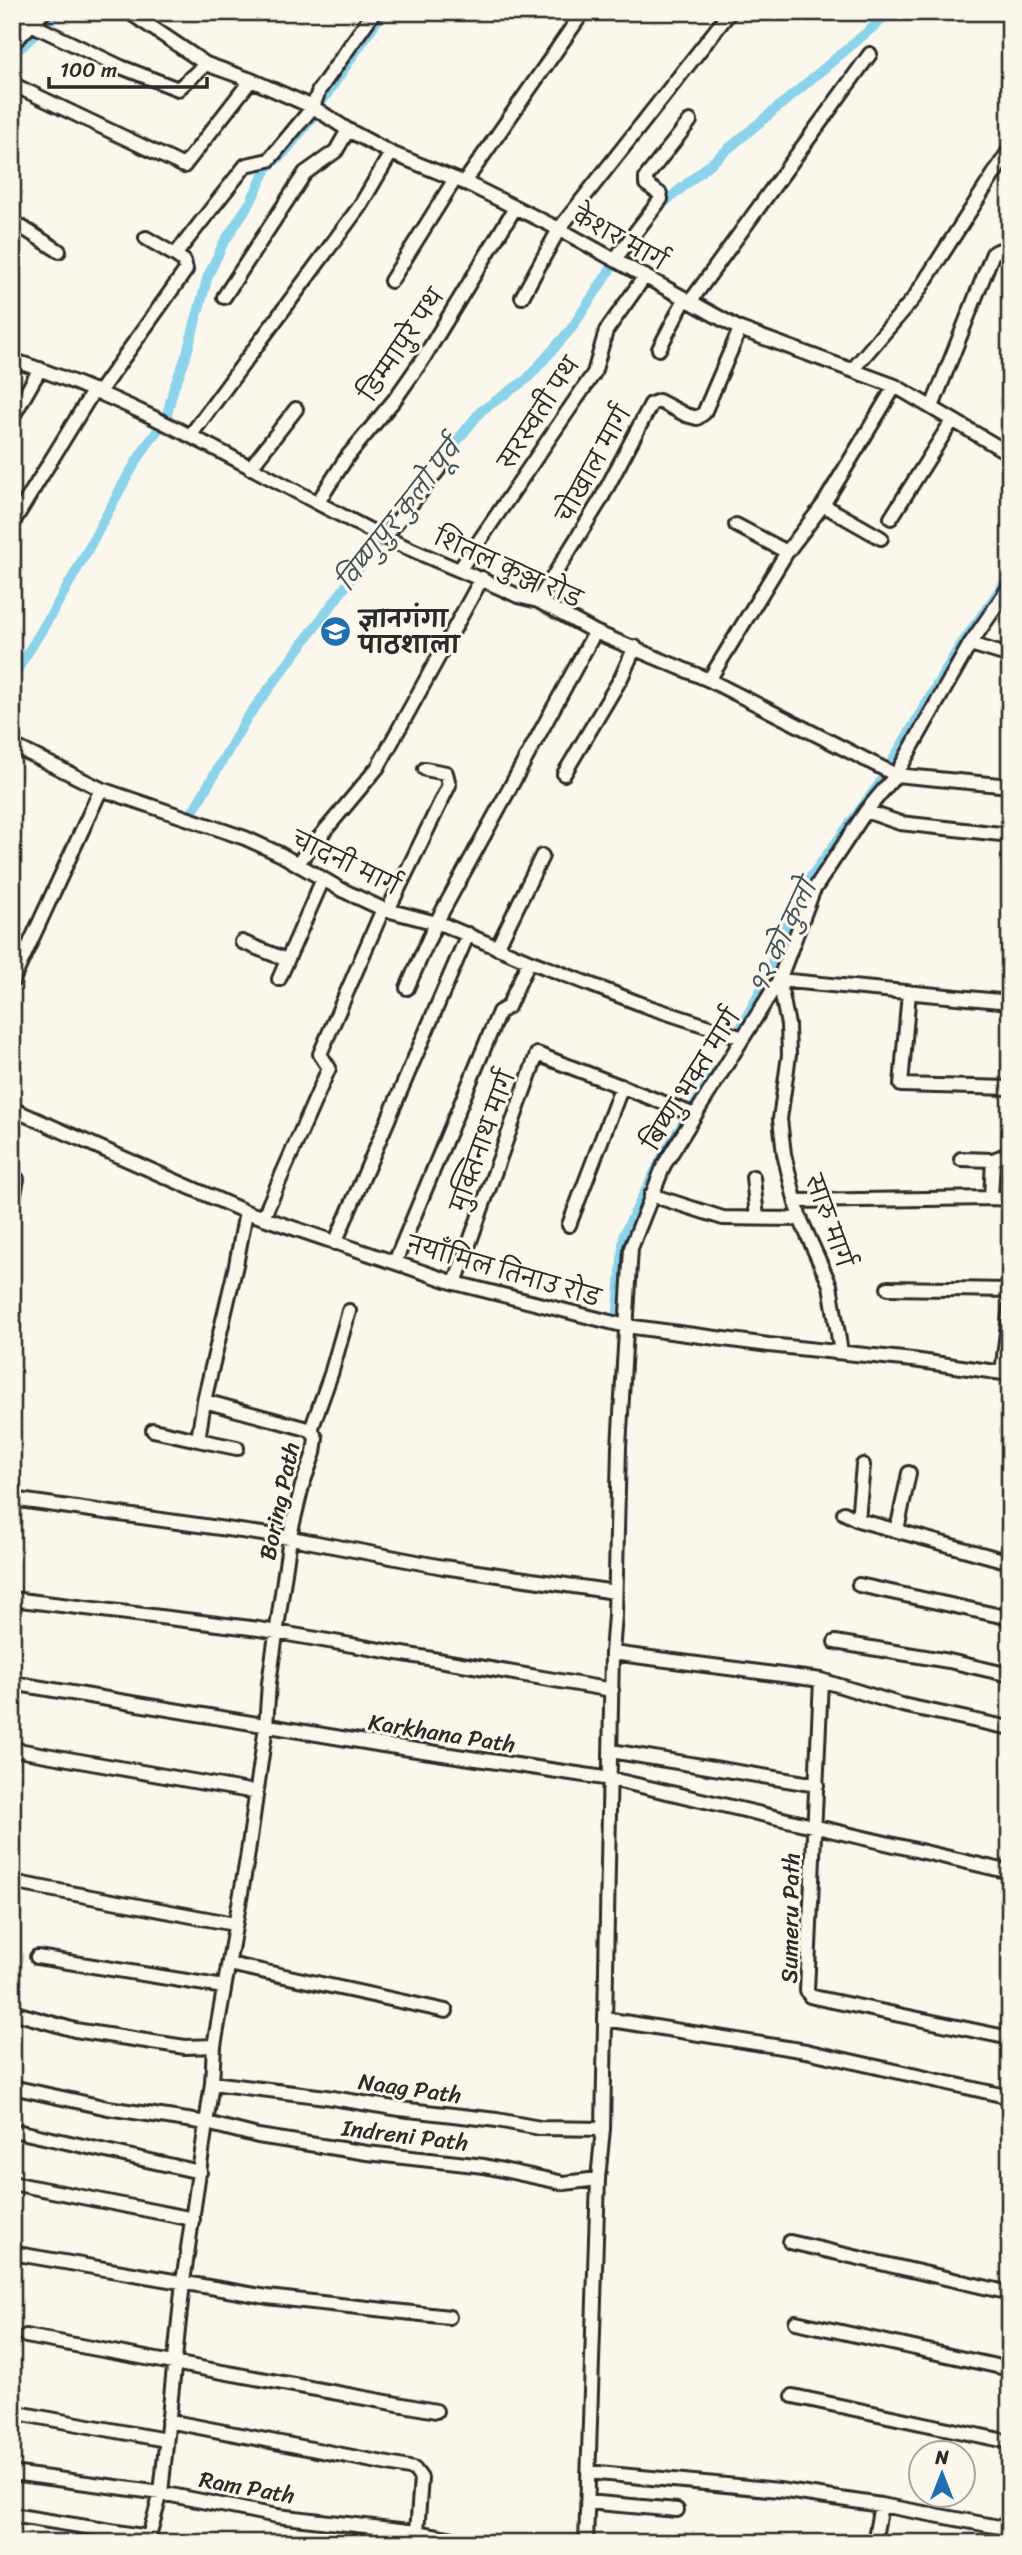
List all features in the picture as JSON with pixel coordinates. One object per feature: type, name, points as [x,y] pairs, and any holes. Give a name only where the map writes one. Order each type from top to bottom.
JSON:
[{"type":"street","points":[[12,44],[36,27],[44,12]]},
{"type":"street","name":"केशर मार्ग","points":[[129,12],[206,64],[313,107],[391,153],[459,181],[559,229],[740,329],[895,386],[1010,454]]},
{"type":"street","points":[[175,255],[246,165],[269,160],[313,107],[319,90],[374,12]]},
{"type":"street","points":[[391,281],[459,181],[583,12]]},
{"type":"street","points":[[522,297],[559,229],[730,12]]},
{"type":"street","points":[[12,15],[121,67],[178,89],[206,64]]},
{"type":"street","points":[[659,349],[687,300],[870,54]]},
{"type":"street","points":[[12,84],[184,166],[251,80]]},
{"type":"street","points":[[615,259],[662,199],[660,194],[646,184],[646,177],[690,121]]},
{"type":"street","points":[[225,297],[305,173],[336,151],[348,130]]},
{"type":"street","points":[[853,369],[914,298],[1010,149]]},
{"type":"street","points":[[190,436],[360,206],[391,153]]},
{"type":"street","name":"डिम्मापुरे पथ","points":[[318,502],[347,457],[423,359],[515,208]]},
{"type":"street","points":[[12,221],[59,251]]},
{"type":"street","points":[[12,524],[96,391],[186,270],[184,261],[146,238]]},
{"type":"street","points":[[932,407],[993,253],[1000,250],[1010,254]]},
{"type":"street","name":"सरस्वती पथ","points":[[460,569],[594,373],[606,331],[645,276]]},
{"type":"street","name":"चोखाल मार्ग","points":[[538,601],[600,502],[651,404],[659,401],[697,418],[704,413],[740,329]]},
{"type":"street","name":"शितल कुञ्ज रोड","points":[[12,360],[96,391],[190,436],[359,525],[519,596],[538,601],[595,632],[709,680],[897,775]]},
{"type":"street","points":[[12,418],[40,369]]},
{"type":"street","points":[[709,680],[787,552],[823,505],[895,386]]},
{"type":"street","points":[[250,468],[296,409]]},
{"type":"street","points":[[891,519],[952,421]]},
{"type":"street","points":[[385,537],[442,465]]},
{"type":"street","points":[[823,505],[881,538]]},
{"type":"street","points":[[736,525],[787,552]]},
{"type":"street","points":[[297,864],[378,767],[482,578]]},
{"type":"street","name":"बिष्णु भक्त मार्ग","points":[[586,2543],[598,2179],[603,2129],[612,1653],[620,1434],[631,1248],[664,1165],[691,1113],[779,980],[813,891],[866,811],[897,775],[970,644],[1010,586]]},
{"type":"street","points":[[407,988],[436,923],[595,632]]},
{"type":"street","points":[[970,644],[1010,656]]},
{"type":"street","points":[[564,774],[621,678],[635,648]]},
{"type":"street","name":"चादनी मार्ग","points":[[12,745],[101,789],[245,838],[385,910],[468,934],[529,961],[649,1007],[739,1037]]},
{"type":"street","points":[[263,1218],[329,1068],[320,1054],[385,910],[449,785],[446,773],[425,769]]},
{"type":"street","points":[[897,775],[1010,786]]},
{"type":"street","points":[[12,982],[101,789]]},
{"type":"street","points":[[866,811],[900,823],[1010,835]]},
{"type":"street","points":[[497,948],[542,856]]},
{"type":"street","points":[[279,979],[323,879]]},
{"type":"street","points":[[335,1243],[468,934]]},
{"type":"street","points":[[242,942],[287,960]]},
{"type":"street","points":[[395,1262],[499,1012],[508,1007],[529,961]]},
{"type":"street","points":[[779,980],[1010,1002]]},
{"type":"street","name":"सारु मार्ग","points":[[779,980],[788,1025],[789,1055],[780,1119],[784,1154],[801,1219],[830,1285],[841,1352]]},
{"type":"street","points":[[909,992],[901,1085],[1010,1088]]},
{"type":"street","name":"मुक्तिनाथ मार्ग","points":[[455,1283],[537,1054],[691,1113]]},
{"type":"street","points":[[569,1225],[622,1086]]},
{"type":"street","name":"नयाँमिल तिनाउ रोड","points":[[12,1109],[246,1212],[455,1283],[626,1326],[1006,1373]]},
{"type":"street","points":[[961,1159],[993,1160],[1010,1153]]},
{"type":"street","points":[[991,1198],[993,1160]]},
{"type":"street","points":[[753,1177],[757,1218]]},
{"type":"street","points":[[12,1178],[17,1179],[12,1204]]},
{"type":"street","points":[[651,1195],[723,1218],[801,1219]]},
{"type":"street","points":[[796,1202],[1010,1199]]},
{"type":"street","points":[[198,1440],[204,1401],[246,1212]]},
{"type":"street","points":[[888,1288],[1010,1290]]},
{"type":"street","points":[[1006,1373],[1010,1307]]},
{"type":"street","points":[[311,1430],[349,1311]]},
{"type":"street","name":"Boring Path","points":[[148,2540],[161,2493],[173,2362],[207,2123],[214,2046],[247,1859],[290,1538],[316,1438],[311,1430],[204,1401]]},
{"type":"street","points":[[153,1430],[237,1448]]},
{"type":"street","points":[[858,1520],[863,1465]]},
{"type":"street","points":[[897,1530],[909,1472]]},
{"type":"street","points":[[12,1499],[290,1538],[443,1567],[615,1592]]},
{"type":"street","points":[[844,1513],[858,1520],[1010,1562]]},
{"type":"street","points":[[859,1585],[1010,1618]]},
{"type":"street","points":[[12,1599],[259,1629],[612,1689]]},
{"type":"street","points":[[835,1642],[949,1661],[1010,1675]]},
{"type":"street","points":[[612,1653],[821,1680],[902,1705],[1010,1728]]},
{"type":"street","name":"Sumeru Path","points":[[821,1680],[807,1991],[810,1996],[1010,2038]]},
{"type":"street","name":"Karkhana Path","points":[[12,1684],[611,1779],[1010,1872]]},
{"type":"street","points":[[12,1749],[255,1792]]},
{"type":"street","points":[[611,1751],[817,1785]]},
{"type":"street","points":[[12,1882],[234,1924]]},
{"type":"street","points":[[37,1957],[225,1987]]},
{"type":"street","points":[[229,1964],[446,2011]]},
{"type":"street","points":[[12,2012],[75,2030],[185,2047],[214,2046]]},
{"type":"street","points":[[605,2020],[806,2051],[1010,2097]]},
{"type":"street","name":"Naag Path","points":[[212,2083],[540,2127],[603,2129]]},
{"type":"street","name":"Indreni Path","points":[[12,2087],[108,2108],[207,2123],[258,2136],[425,2161],[484,2166],[564,2183],[598,2179]]},
{"type":"street","points":[[12,2130],[200,2172]]},
{"type":"street","points":[[12,2183],[193,2219]]},
{"type":"street","points":[[790,2242],[1010,2293]]},
{"type":"street","points":[[12,2253],[267,2297],[449,2317]]},
{"type":"street","points":[[796,2322],[1010,2369]]},
{"type":"street","points":[[26,2336],[436,2412]]},
{"type":"street","points":[[793,2396],[1010,2442]]},
{"type":"street","points":[[12,2412],[166,2440]]},
{"type":"street","points":[[169,2421],[414,2469],[421,2478],[417,2532]]},
{"type":"street","points":[[588,2472],[779,2490],[881,2505],[1010,2529]]},
{"type":"street","name":"Ram Path","points":[[12,2473],[161,2493],[277,2516],[417,2532],[475,2543]]},
{"type":"street","points":[[587,2502],[677,2511]]},
{"type":"street","points":[[874,2543],[881,2505]]},
{"type":"street","points":[[12,2515],[148,2540]]},
{"type":"waterway","points":[[12,50],[22,47],[57,12]]},
{"type":"waterway","points":[[321,103],[383,12]]},
{"type":"waterway","name":"विष्णुपुर कुलो पूर्व","points":[[658,209],[891,12]]},
{"type":"waterway","points":[[166,418],[208,276],[223,244],[251,201],[267,168],[285,152],[313,117]]},
{"type":"waterway","name":"विष्णुपुर कुलो पूर्व","points":[[435,468],[481,411],[527,379],[571,329],[610,270]]},
{"type":"waterway","points":[[12,678],[63,594],[131,471],[158,430]]},
{"type":"waterway","name":"विष्णुपुर कुलो पूर्व","points":[[189,818],[247,718],[387,531]]},
{"type":"waterway","name":"१२ को कुलो","points":[[734,1041],[766,980],[780,938],[810,878],[879,784],[958,649],[1010,575]]},
{"type":"waterway","name":"१२ को कुलो","points":[[617,1324],[624,1234],[664,1154],[715,1072]]},
{"type":"place","name":"ज्ञानगंगा पाठशाला","points":[[336,632]]}]
